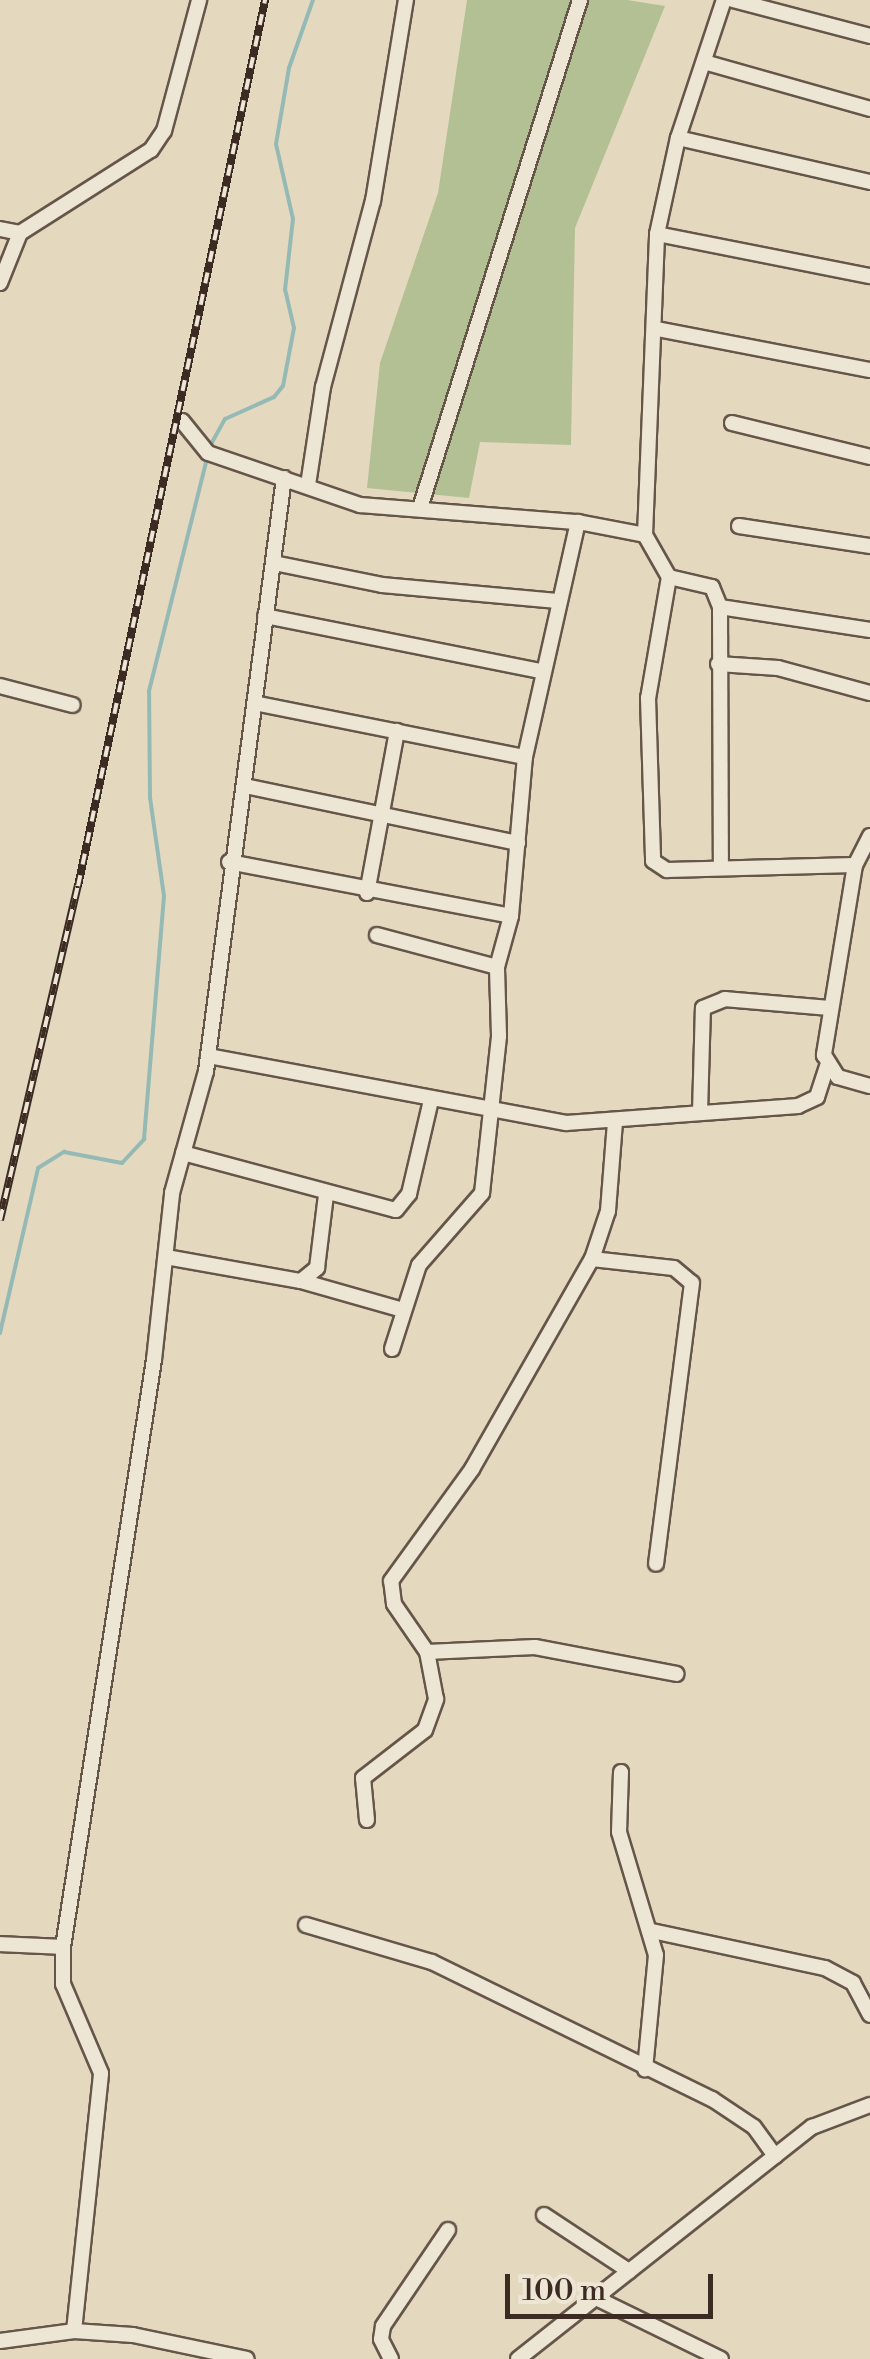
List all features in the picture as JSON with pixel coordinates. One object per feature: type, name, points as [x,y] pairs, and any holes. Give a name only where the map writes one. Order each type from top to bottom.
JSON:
[{"type":"street","points":[[0,282],[20,233],[151,150],[164,131],[199,0]]},
{"type":"street","points":[[308,485],[322,388],[372,201],[406,0]]},
{"type":"street","points":[[420,508],[580,0]]},
{"type":"street","points":[[724,0],[678,138],[656,234],[656,330],[645,535],[668,577],[648,698],[648,845],[653,861],[667,870],[855,865]]},
{"type":"street","points":[[733,0],[870,36]]},
{"type":"street","points":[[704,62],[870,109]]},
{"type":"street","points":[[678,138],[870,182]]},
{"type":"street","points":[[0,229],[20,233]]},
{"type":"street","points":[[656,234],[870,276]]},
{"type":"street","points":[[656,330],[870,370]]},
{"type":"street","points":[[182,422],[208,453],[360,504],[578,522],[645,535]]},
{"type":"street","points":[[732,423],[870,458]]},
{"type":"street","points":[[74,2331],[100,2074],[63,1984],[63,1946],[183,1152],[208,1056],[229,862],[259,704],[265,616],[284,478]]},
{"type":"street","points":[[392,1349],[419,1264],[479,1204],[500,1023],[497,967],[511,916],[525,758],[540,671],[578,522]]},
{"type":"street","points":[[739,526],[870,546]]},
{"type":"street","points":[[274,563],[382,585],[557,601]]},
{"type":"street","points":[[668,577],[712,586],[720,607],[720,867]]},
{"type":"street","points":[[720,607],[870,630]]},
{"type":"street","points":[[265,616],[540,671]]},
{"type":"street","points":[[718,664],[778,668],[870,692]]},
{"type":"street","points":[[0,686],[72,706]]},
{"type":"street","points":[[259,704],[525,758]]},
{"type":"street","points":[[367,894],[398,731]]},
{"type":"street","points":[[245,786],[518,843]]},
{"type":"street","points":[[208,1056],[551,1122],[615,1122],[810,1102],[827,1066],[829,1008],[855,865],[870,836]]},
{"type":"street","points":[[229,862],[367,894],[511,916]]},
{"type":"street","points":[[377,935],[497,967]]},
{"type":"street","points":[[700,1113],[702,1008],[724,998],[829,1008]]},
{"type":"street","points":[[827,1066],[870,1086]]},
{"type":"street","points":[[183,1152],[381,1210],[404,1204],[431,1100]]},
{"type":"street","points":[[367,1820],[362,1778],[418,1737],[434,1716],[427,1652],[394,1604],[391,1580],[472,1470],[592,1259],[608,1212],[615,1122]]},
{"type":"street","points":[[301,1281],[316,1268],[326,1194]]},
{"type":"street","points":[[166,1257],[301,1281],[404,1310]]},
{"type":"street","points":[[592,1259],[674,1268],[692,1282],[656,1564]]},
{"type":"street","points":[[427,1652],[535,1647],[676,1674]]},
{"type":"street","points":[[621,1772],[619,1832],[652,1931],[656,1997],[644,2068]]},
{"type":"street","points":[[306,1925],[432,1962],[740,2115],[776,2156]]},
{"type":"street","points":[[652,1931],[825,1968],[853,1983],[870,2016]]},
{"type":"street","points":[[0,1944],[63,1946]]},
{"type":"street","points":[[518,2359],[824,2120],[870,2105]]},
{"type":"street","points":[[544,2215],[630,2271]]},
{"type":"street","points":[[391,2359],[381,2339],[383,2326],[448,2230]]},
{"type":"street","points":[[596,2298],[722,2359]]},
{"type":"street","points":[[0,2341],[74,2331],[172,2340],[247,2359]]},
{"type":"green space","points":[[467,0],[627,0],[665,6],[575,228],[571,445],[480,442],[469,498],[367,488],[380,363],[438,193]]},
{"type":"waterway","points":[[210,446],[225,419],[274,397],[283,386],[294,328],[285,290],[293,219],[276,144],[289,68],[313,0]]},
{"type":"waterway","points":[[0,1333],[38,1168],[64,1152],[122,1163],[144,1139],[164,896],[150,798],[149,691],[208,455]]},
{"type":"railway","points":[[0,1220],[78,886],[265,0]]}]
